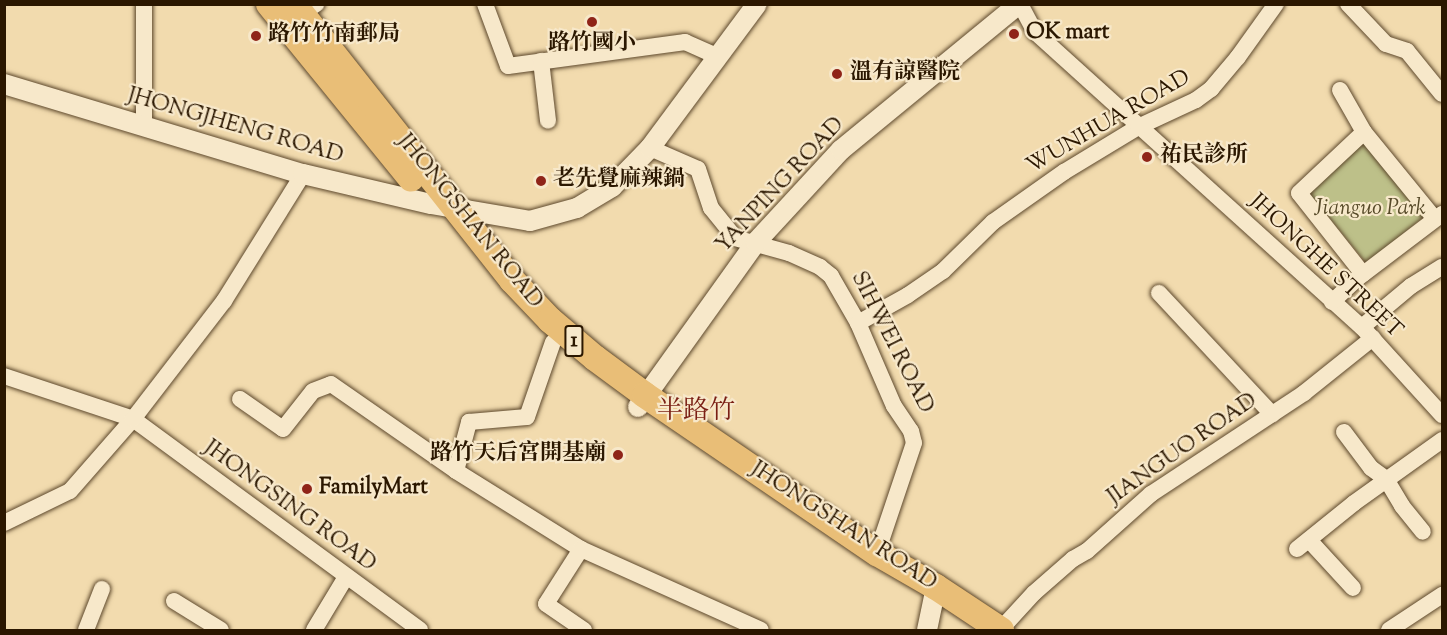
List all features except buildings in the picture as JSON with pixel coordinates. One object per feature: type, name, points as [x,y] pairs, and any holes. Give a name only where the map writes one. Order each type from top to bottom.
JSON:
[{"type":"main road","name":"JHONGSHAN ROAD","points":[[269,4],[300,12],[509,300],[553,342],[590,374],[641,401],[877,553],[934,595],[976,630]]},
{"type":"main road","name":"JHONGSHAN ROAD","points":[[443,206],[550,320],[641,401],[934,595],[1000,630]]},
{"type":"street","points":[[144,4],[144,127]]},
{"type":"street","points":[[485,4],[508,66],[686,42],[718,57]]},
{"type":"street","name":"JHONGJHENG ROAD","points":[[4,84],[303,174],[443,206],[530,221],[577,208],[612,187],[650,148],[757,4]]},
{"type":"street","name":"JHONGHE STREET","points":[[1019,4],[1035,32],[1368,333],[1443,415]]},
{"type":"street","name":"YANPING ROAD","points":[[641,401],[756,242],[841,150],[1019,4]]},
{"type":"street","name":"WUNHUA ROAD","points":[[858,323],[908,295],[943,271],[993,222],[1015,204],[1138,127],[1196,100],[1211,89],[1276,4]]},
{"type":"street","points":[[1348,4],[1386,44],[1407,51],[1443,94]]},
{"type":"street","points":[[541,61],[548,121]]},
{"type":"street","points":[[1332,302],[1363,274],[1439,216],[1364,132],[1340,90]]},
{"type":"street","points":[[1363,274],[1299,193],[1364,132]]},
{"type":"street","name":"SIHWEI ROAD","points":[[650,148],[698,169],[711,208],[735,238],[789,253],[827,272],[858,323],[894,406],[911,431],[914,443],[877,553]]},
{"type":"street","points":[[4,523],[70,491],[133,419],[224,301],[303,174]]},
{"type":"street","name":"JIANGUO ROAD","points":[[1000,630],[1034,593],[1073,559],[1087,551],[1151,494],[1333,372],[1412,286],[1443,267]]},
{"type":"street","points":[[1159,293],[1272,414]]},
{"type":"street","points":[[456,471],[469,423],[527,417],[553,342]]},
{"type":"street","name":"JHONGSING ROAD","points":[[4,376],[133,419],[417,630]]},
{"type":"street","points":[[240,399],[282,429],[313,392],[331,384],[456,471],[582,549],[761,630]]},
{"type":"street","points":[[1344,432],[1371,468],[1386,479],[1402,506],[1423,532]]},
{"type":"street","points":[[1353,588],[1303,544],[1386,479],[1443,440]]},
{"type":"street","points":[[582,549],[546,604],[584,630]]},
{"type":"street","points":[[314,630],[346,577]]},
{"type":"street","points":[[87,630],[102,589]]},
{"type":"street","points":[[927,630],[934,595]]},
{"type":"street","points":[[1389,630],[1411,624],[1443,595]]},
{"type":"street","points":[[174,601],[211,628]]},
{"type":"green space","name":"Jianguo Park","points":[[1364,143],[1424,217],[1366,263],[1306,190]]},
{"type":"place","name":"路竹國小","points":[[592,22]]},
{"type":"place","name":"OK mart","points":[[1014,34]]},
{"type":"place","name":"路竹竹南郵局","points":[[256,36]]},
{"type":"place","name":"溫有諒醫院","points":[[837,74]]},
{"type":"place","name":"祐民診所","points":[[1147,157]]},
{"type":"place","name":"老先覺麻辣鍋","points":[[541,181]]},
{"type":"place","name":"路竹天后宮開基廟","points":[[618,455]]},
{"type":"place","name":"FamilyMart","points":[[307,489]]},
{"type":"district","name":"半路竹","points":[[696,412]]}]
